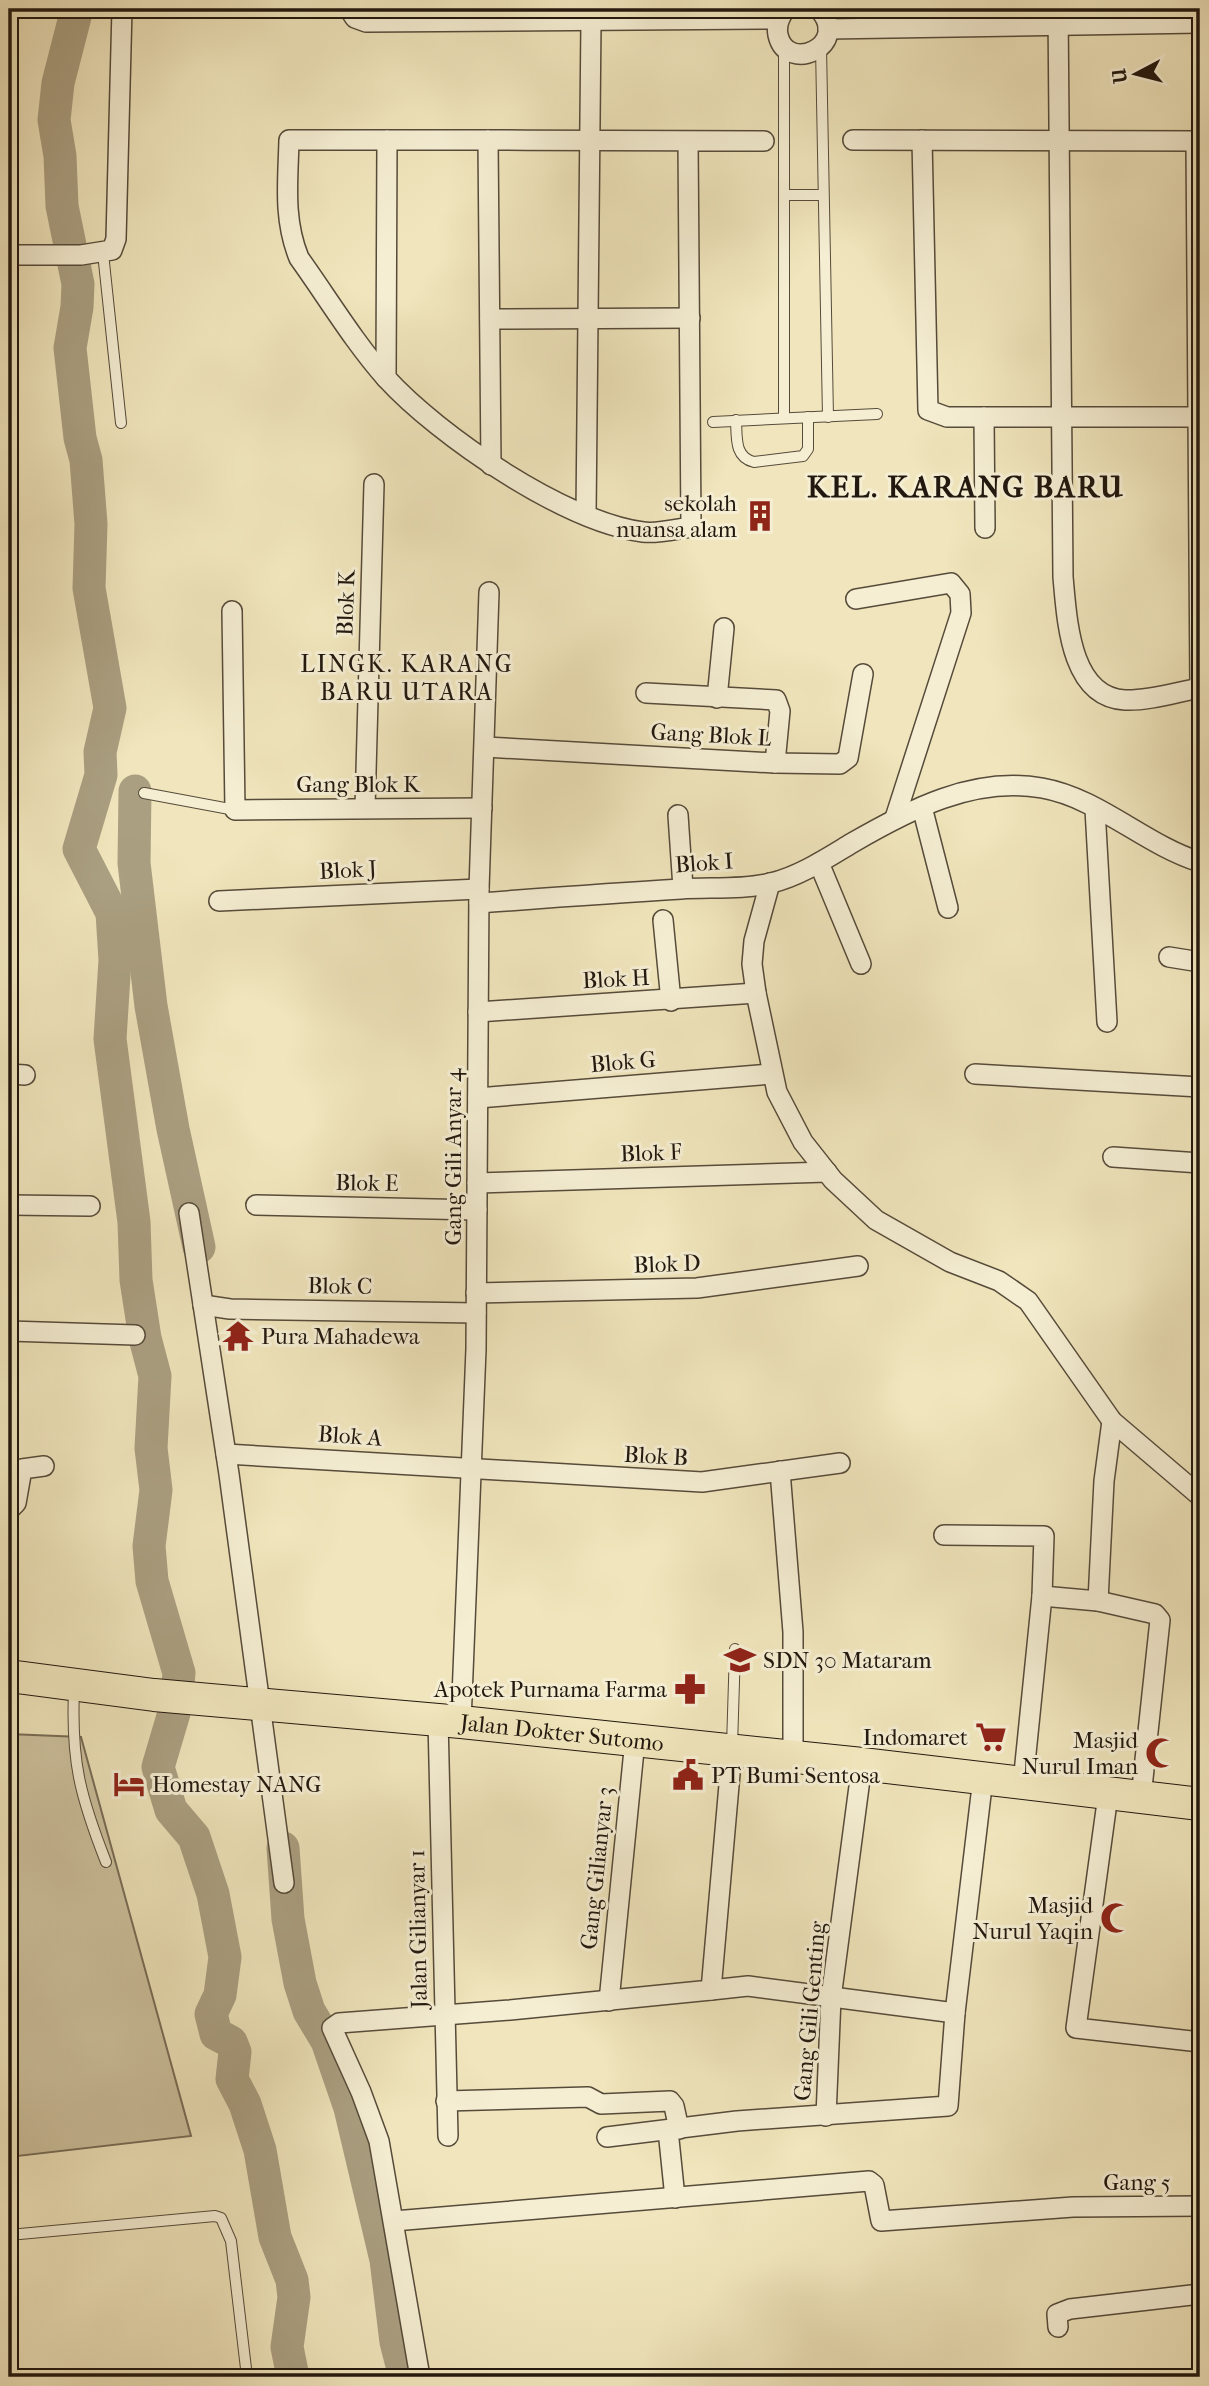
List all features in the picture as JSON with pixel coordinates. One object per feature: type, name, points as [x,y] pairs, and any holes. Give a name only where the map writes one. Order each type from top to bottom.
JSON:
[{"type":"main road","name":"Jalan Dokter Sutomo","points":[[9,1675],[154,1695],[450,1721],[793,1756],[1200,1804]]},
{"type":"street","points":[[9,255],[80,255],[112,250],[116,239],[122,9]]},
{"type":"street","points":[[349,9],[355,18],[366,22],[547,15],[591,21],[783,14],[778,34],[784,47],[799,54],[815,51],[825,37],[818,9]]},
{"type":"street","points":[[825,37],[1059,17],[1200,23]]},
{"type":"street","points":[[853,139],[1061,141],[1198,141],[1200,688],[1129,700],[1098,693],[1084,674],[1066,608],[1063,577],[1061,141],[1059,17]]},
{"type":"street","points":[[586,515],[591,21]]},
{"type":"street","points":[[688,141],[691,527],[644,533],[586,515],[491,464],[449,433],[387,378],[299,258],[287,221],[289,140],[765,141]]},
{"type":"street","points":[[387,140],[387,378]]},
{"type":"street","points":[[488,140],[491,464]]},
{"type":"street","points":[[922,140],[928,410],[936,415],[985,417],[1199,417]]},
{"type":"street","points":[[490,319],[690,318]]},
{"type":"street","points":[[985,417],[985,528]]},
{"type":"street","name":"Blok K","points":[[365,808],[374,484]]},
{"type":"street","points":[[856,598],[951,583],[960,594],[961,614],[895,818]]},
{"type":"street","name":"Gang Gili Anyar 4","points":[[450,1721],[470,1471],[476,1313],[479,896],[489,592]]},
{"type":"street","points":[[232,611],[235,810]]},
{"type":"street","points":[[717,698],[724,628]]},
{"type":"street","name":"Gang Blok L","points":[[485,747],[832,764],[845,761],[863,674]]},
{"type":"street","points":[[646,692],[776,700],[780,711],[775,763]]},
{"type":"street","name":"Blok I","points":[[479,896],[770,883],[819,863],[895,818],[971,790],[1004,785],[1042,788],[1095,809],[1154,844],[1200,862]]},
{"type":"street","points":[[922,807],[948,908]]},
{"type":"street","name":"Gang Blok K","points":[[235,810],[482,808]]},
{"type":"street","points":[[1095,809],[1107,1022]]},
{"type":"street","points":[[678,814],[683,888]]},
{"type":"street","points":[[819,863],[861,964]]},
{"type":"street","points":[[770,883],[754,941],[755,993],[772,1074],[793,1126],[827,1172],[876,1220],[950,1262],[999,1280],[1028,1301],[1112,1421],[1200,1496]]},
{"type":"street","name":"Blok J","points":[[219,901],[479,896]]},
{"type":"street","points":[[663,920],[671,1000]]},
{"type":"street","points":[[1169,957],[1200,962]]},
{"type":"street","name":"Blok H","points":[[478,1012],[755,993]]},
{"type":"street","name":"Blok G","points":[[478,1098],[772,1074]]},
{"type":"street","points":[[975,1074],[1200,1087]]},
{"type":"street","points":[[1113,1157],[1200,1163]]},
{"type":"street","name":"Blok F","points":[[477,1183],[827,1172]]},
{"type":"street","points":[[9,1205],[90,1206]]},
{"type":"street","name":"Blok E","points":[[256,1205],[477,1210]]},
{"type":"street","points":[[189,1213],[203,1305],[234,1454],[267,1706],[284,1883]]},
{"type":"street","name":"Blok D","points":[[476,1293],[697,1288],[858,1266]]},
{"type":"street","name":"Blok C","points":[[203,1305],[230,1309],[476,1313]]},
{"type":"street","points":[[9,1331],[135,1335]]},
{"type":"street","points":[[1098,1601],[1104,1481],[1112,1421]]},
{"type":"street","name":"Blok A","points":[[234,1454],[470,1471]]},
{"type":"street","name":"Blok B","points":[[470,1471],[702,1482],[840,1463]]},
{"type":"street","points":[[9,1510],[16,1503],[22,1469],[44,1466]]},
{"type":"street","points":[[780,1471],[793,1632],[793,1756]]},
{"type":"street","points":[[944,1535],[1044,1535],[1042,1596],[1023,1783]]},
{"type":"street","points":[[1042,1596],[1098,1601],[1155,1614],[1160,1620],[1141,1797]]},
{"type":"street","name":"Jalan Gilianyar 1","points":[[448,2136],[443,2015],[450,1721]]},
{"type":"street","name":"Gang Gilianyar 3","points":[[609,2001],[635,1740]]},
{"type":"street","points":[[710,1990],[732,1751]]},
{"type":"street","name":"Gang Gili Genting","points":[[607,2137],[737,2121],[826,2116],[831,1998],[862,1764]]},
{"type":"street","points":[[826,2116],[948,2106],[955,2013],[983,1778]]},
{"type":"street","points":[[1108,1795],[1076,2028],[1200,2037]]},
{"type":"street","points":[[420,2377],[379,2141],[361,2092],[332,2028],[340,2023],[609,2001],[748,1986],[955,2013]]},
{"type":"street","points":[[394,2221],[675,2197],[674,2106],[670,2101],[601,2104],[588,2097],[446,2101]]},
{"type":"street","name":"Gang 5","points":[[675,2197],[869,2181],[874,2185],[878,2217],[881,2221],[1073,2207],[1200,2206]]},
{"type":"street","points":[[1058,2327],[1058,2314],[1070,2309],[1200,2294]]},
{"type":"lane","points":[[825,37],[823,195],[828,417]]},
{"type":"lane","points":[[783,418],[784,47]]},
{"type":"lane","points":[[784,195],[823,195]]},
{"type":"lane","points":[[103,253],[121,423]]},
{"type":"lane","points":[[713,422],[877,414]]},
{"type":"lane","points":[[736,420],[737,447],[746,460],[754,462],[797,459],[803,456],[808,449],[808,417]]},
{"type":"lane","points":[[144,793],[235,810]]},
{"type":"lane","points":[[732,1751],[735,1649]]},
{"type":"lane","points":[[74,1684],[72,1742],[83,1804],[106,1862]]},
{"type":"lane","points":[[9,2235],[221,2218],[231,2241],[247,2377]]},
{"type":"shaded area","points":[[9,1734],[81,1737],[191,2136],[9,2157]]},
{"type":"waterway","points":[[77,9],[58,83],[54,120],[60,156],[62,206],[78,284],[70,348],[80,438],[86,460],[91,524],[89,588],[110,708],[100,752],[101,775],[79,849],[112,913],[115,960],[110,1039],[134,1222],[136,1280],[145,1338],[155,1376],[151,1448],[156,1490],[149,1546],[152,1581],[179,1673],[176,1706],[158,1767],[171,1810],[194,1837],[213,1894],[225,1957],[220,1995],[211,2014],[216,2034],[231,2042],[235,2052],[232,2079],[245,2104],[260,2150],[275,2237],[292,2280],[294,2297],[287,2347],[293,2377]]},
{"type":"waterway","points":[[135,791],[134,863],[151,1006],[173,1129],[199,1247]]},
{"type":"waterway","points":[[283,1848],[288,1919],[300,1983],[309,2011],[327,2041],[350,2108],[386,2260],[396,2342],[405,2377]]},
{"type":"place","name":"sekolah nuansa alam","points":[[760,516]]},
{"type":"place","name":"Pura Mahadewa","points":[[238,1336]]},
{"type":"place","name":"SDN 30 Mataram","points":[[740,1660]]},
{"type":"place","name":"Apotek Purnama Farma","points":[[690,1689]]},
{"type":"place","name":"Indomaret","points":[[991,1737]]},
{"type":"place","name":"Masjid Nurul Iman","points":[[1161,1753]]},
{"type":"place","name":"PT Bumi Sentosa","points":[[688,1775]]},
{"type":"place","name":"Homestay NANG","points":[[129,1784]]},
{"type":"place","name":"Masjid Nurul Yaqin","points":[[1116,1918]]},
{"type":"district","name":"KEL. KARANG BARU","points":[[966,487]]},
{"type":"district","name":"LINGK. KARANG BARU UTARA","points":[[407,678]]}]
